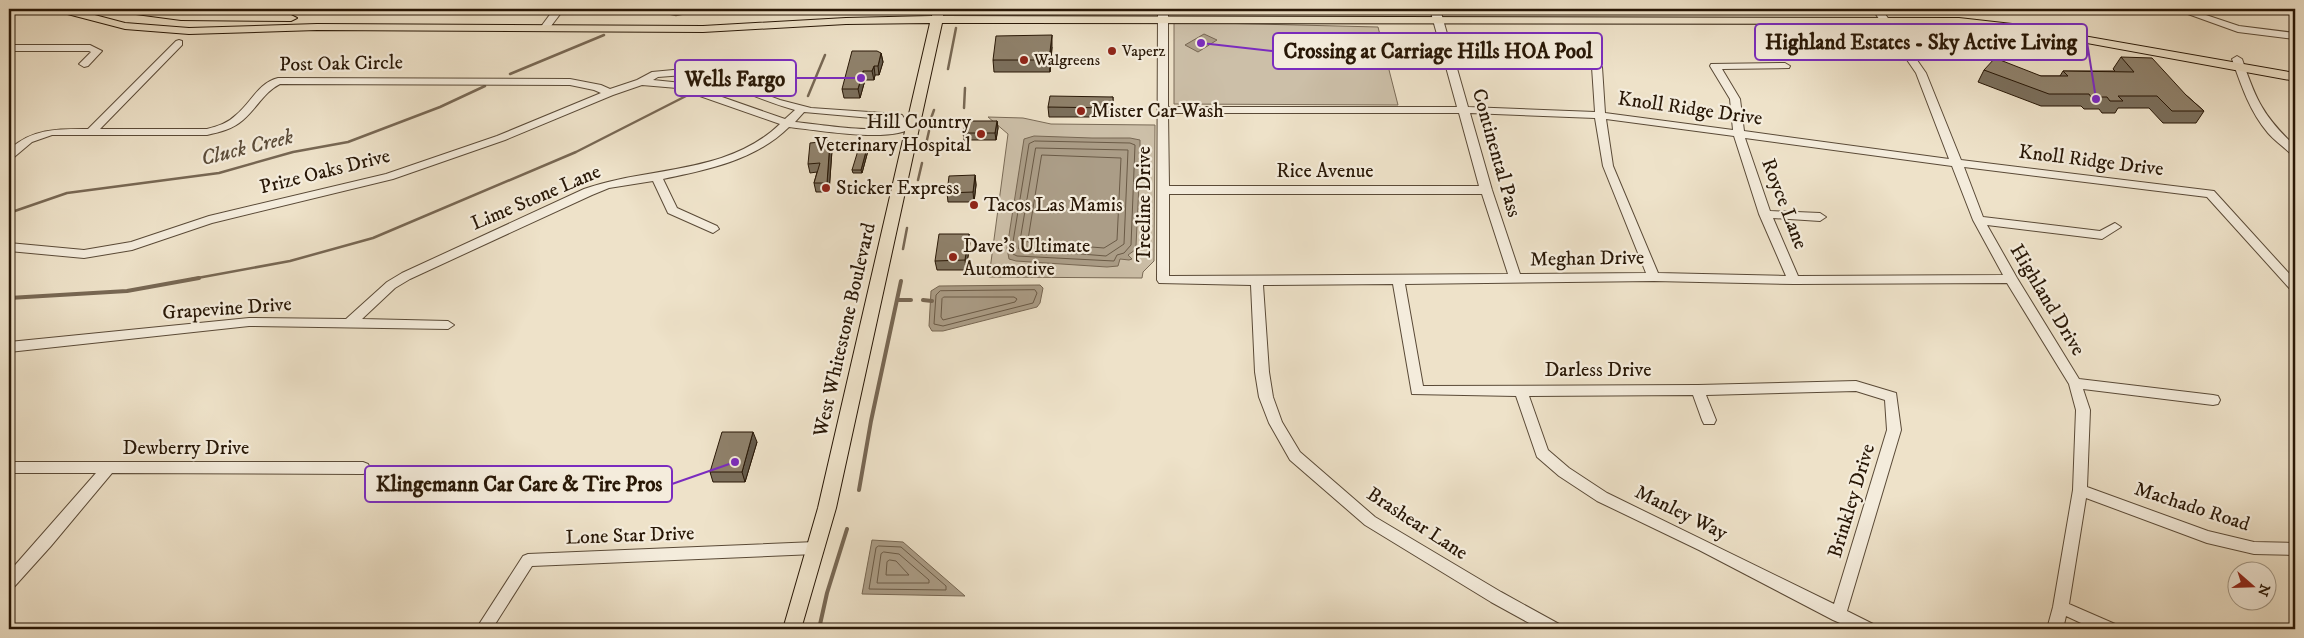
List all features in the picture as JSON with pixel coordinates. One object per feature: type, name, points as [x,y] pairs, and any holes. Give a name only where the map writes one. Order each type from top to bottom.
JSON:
[{"type":"main road","points":[[60,9],[99,20],[155,30],[198,31],[317,27],[380,28],[547,24]]},
{"type":"main road","points":[[121,9],[181,17],[388,19],[703,30],[938,13],[1883,17],[1991,23],[2239,63],[2295,69]]},
{"type":"main road","name":"West Whitestone Boulevard","points":[[792,629],[815,548],[862,360],[907,126],[938,13]]},
{"type":"main road","points":[[380,28],[388,19]]},
{"type":"main road","points":[[2239,63],[2295,77]]},
{"type":"street","points":[[547,24],[559,9]]},
{"type":"street","points":[[2178,9],[2238,29],[2295,36]]},
{"type":"street","name":"Treeline Drive","points":[[1162,14],[1163,280]]},
{"type":"street","name":"Continental Pass","points":[[1437,14],[1486,190],[1515,278]]},
{"type":"street","name":"Highland Drive","points":[[1883,17],[1921,73],[1979,220],[2011,279],[2075,383],[2082,410],[2080,490],[2062,607],[2055,629]]},
{"type":"street","points":[[91,132],[179,43]]},
{"type":"street","points":[[9,48],[90,48],[97,51],[84,64]]},
{"type":"street","points":[[2239,63],[2250,96],[2263,120],[2295,152]]},
{"type":"street","name":"Royce Lane","points":[[1785,66],[1715,66],[1735,99],[1739,135],[1765,214],[1794,280]]},
{"type":"street","points":[[1597,67],[1600,115],[1608,166],[1654,277]]},
{"type":"street","name":"Prize Oaks Drive","points":[[9,247],[84,254],[132,246],[208,220],[389,176],[501,138],[608,93],[641,82],[656,74],[692,72],[802,109],[828,113],[898,118],[907,126],[893,132],[852,131],[789,124],[678,85],[641,82]]},
{"type":"street","name":"Post Oak Circle","points":[[9,156],[22,142],[37,134],[207,132],[220,129],[233,124],[268,85],[278,81],[570,82],[597,86],[608,93]]},
{"type":"street","name":"Lime Stone Lane","points":[[350,324],[391,285],[406,276],[606,185],[722,163],[747,153],[789,124],[802,109]]},
{"type":"street","name":"Knoll Ridge Drive","points":[[1162,110],[1464,110],[1600,115],[1955,163],[2210,194],[2295,287]]},
{"type":"street","points":[[656,176],[672,210],[713,229]]},
{"type":"street","name":"Rice Avenue","points":[[1163,190],[1486,190]]},
{"type":"street","points":[[1765,214],[1820,217]]},
{"type":"street","points":[[1979,220],[2102,235],[2115,227]]},
{"type":"street","name":"Meghan Drive","points":[[1163,280],[1257,281],[1654,277],[1794,280],[2011,279]]},
{"type":"street","name":"Darless Drive","points":[[1398,279],[1417,391],[1698,390],[1856,386],[1891,397]]},
{"type":"street","name":"Brashear Lane","points":[[1257,281],[1262,372],[1266,397],[1276,423],[1295,456],[1370,521],[1496,598],[1554,629]]},
{"type":"street","name":"Grapevine Drive","points":[[9,347],[250,322],[448,325]]},
{"type":"street","points":[[2075,383],[2213,400]]},
{"type":"street","name":"Manley Way","points":[[1521,390],[1542,453],[1564,472],[1602,497],[1868,629]]},
{"type":"street","points":[[1698,390],[1709,420]]},
{"type":"street","name":"Brinkley Drive","points":[[1838,615],[1894,430],[1891,397]]},
{"type":"street","name":"Dewberry Drive","points":[[9,467],[363,468]]},
{"type":"street","points":[[9,582],[46,542],[108,468]]},
{"type":"street","name":"Machado Road","points":[[2080,490],[2207,537],[2254,548],[2295,549]]},
{"type":"street","name":"Lone Star Drive","points":[[484,629],[528,560],[815,548]]},
{"type":"street","points":[[2062,607],[2110,629]]},
{"type":"shaded area","points":[[1174,22],[1378,27],[1398,105],[1174,104]]},
{"type":"shaded area","points":[[988,117],[1023,118],[1051,124],[1155,125],[1154,261],[1143,272],[1142,278],[989,277],[1008,134]]},
{"type":"water","points":[[1204,34],[1217,40],[1198,52],[1185,45]]},
{"type":"water","points":[[1034,136],[1130,138],[1140,140],[1140,157],[1144,159],[1140,163],[1136,246],[1135,250],[1128,255],[1132,259],[1120,259],[1118,266],[1107,267],[1009,259],[1007,248],[1024,139]]},
{"type":"water","points":[[1040,285],[1043,288],[1040,303],[1037,307],[943,331],[932,331],[929,326],[931,291],[939,286]]},
{"type":"water","points":[[872,540],[903,542],[965,596],[862,594]]},
{"type":"building","points":[[1052,35],[1049,60],[993,60],[996,36]]},
{"type":"building","points":[[852,51],[877,51],[881,53],[878,66],[874,66],[872,71],[863,71],[858,89],[842,89]]},
{"type":"building","points":[[2121,57],[2152,58],[2186,95],[2204,111],[2172,111],[2157,96],[2118,96],[2123,101],[2110,101],[2107,97],[2091,97],[2089,94],[2049,94],[1984,70],[1995,58],[2041,76],[2068,76],[2063,71],[2134,72]]},
{"type":"building","points":[[1050,96],[1113,97],[1113,108],[1048,107]]},
{"type":"building","points":[[965,121],[997,121],[995,133],[963,133]]},
{"type":"building","points":[[830,141],[827,183],[814,183],[820,163],[808,164],[810,143]]},
{"type":"building","points":[[860,144],[868,144],[861,170],[852,170]]},
{"type":"building","points":[[975,175],[973,192],[947,193],[949,176]]},
{"type":"building","points":[[939,234],[969,234],[965,260],[935,261]]},
{"type":"building","points":[[722,432],[753,432],[742,472],[710,472]]},
{"type":"waterway","points":[[571,9],[662,12],[676,15],[706,9]]},
{"type":"waterway","points":[[948,69],[956,28]]},
{"type":"waterway","name":"Cluck Creek","points":[[510,74],[604,35]]},
{"type":"waterway","points":[[808,96],[825,55]]},
{"type":"waterway","points":[[739,85],[744,84],[772,93]]},
{"type":"waterway","name":"Cluck Creek","points":[[9,213],[67,193],[219,173],[293,152],[348,142],[440,107],[485,86]]},
{"type":"waterway","points":[[964,108],[965,88]]},
{"type":"waterway","points":[[192,279],[290,261],[373,238],[576,152],[688,95]]},
{"type":"waterway","points":[[930,121],[934,110]]},
{"type":"waterway","points":[[926,144],[929,131]]},
{"type":"waterway","points":[[918,180],[922,163]]},
{"type":"waterway","points":[[903,249],[907,228]]},
{"type":"waterway","points":[[9,298],[127,291],[199,278]]},
{"type":"waterway","points":[[859,490],[871,421],[901,281]]},
{"type":"waterway","points":[[897,300],[911,300]]},
{"type":"waterway","points":[[923,300],[932,301]]},
{"type":"waterway","points":[[819,629],[827,593],[847,529]]},
{"type":"place","name":"Crossing at Carriage Hills HOA Pool","points":[[1201,43]]},
{"type":"place","name":"Vaperz","points":[[1112,51]]},
{"type":"place","name":"Walgreens","points":[[1024,60]]},
{"type":"place","name":"Wells Fargo","points":[[861,78]]},
{"type":"place","name":"Highland Estates - Sky Active Living","points":[[2096,99]]},
{"type":"place","name":"Mister Car Wash","points":[[1081,111]]},
{"type":"place","name":"Hill Country Veterinary Hospital","points":[[981,134]]},
{"type":"place","name":"Sticker Express","points":[[826,188]]},
{"type":"place","name":"Tacos Las Mamis","points":[[974,205]]},
{"type":"place","name":"Dave's Ultimate Automotive","points":[[953,257]]},
{"type":"place","name":"Klingemann Car Care & Tire Pros","points":[[735,462]]}]
